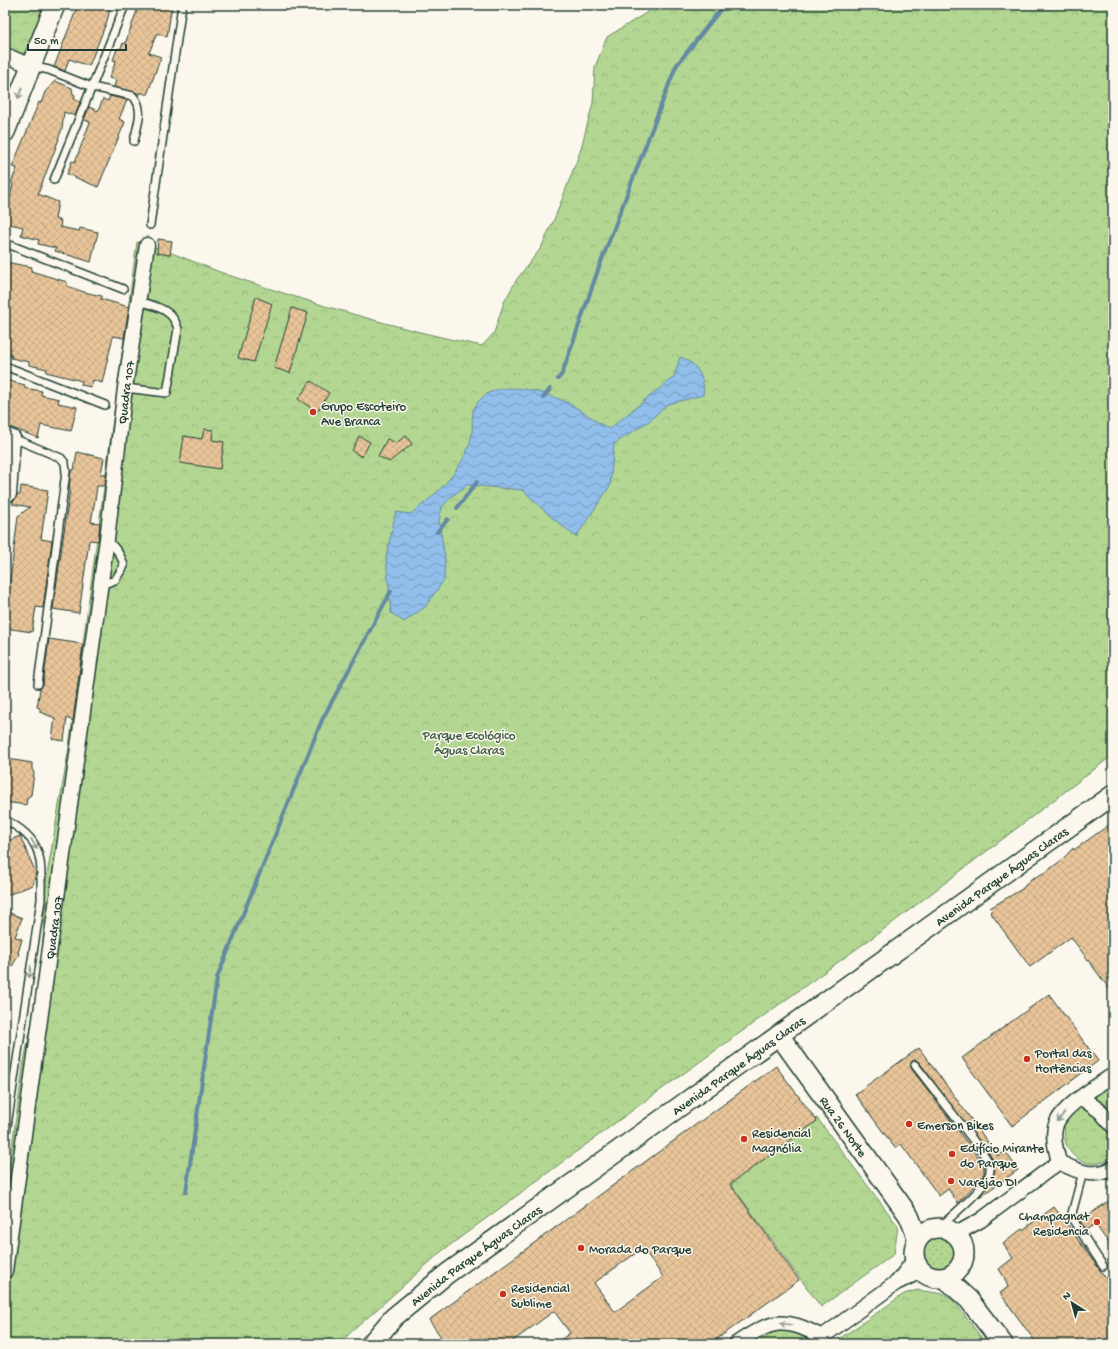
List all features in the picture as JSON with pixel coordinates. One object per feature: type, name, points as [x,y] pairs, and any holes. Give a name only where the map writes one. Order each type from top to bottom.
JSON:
[{"type":"street","points":[[5,132],[55,9],[55,5]]},
{"type":"street","points":[[5,55],[31,66]]},
{"type":"street","name":"Quadra 107","points":[[5,1271],[101,584],[125,388],[147,245]]},
{"type":"street","points":[[9,436],[9,494]]},
{"type":"street","name":"Avenida Parque Águas Claras","points":[[371,1344],[394,1317],[448,1273],[1113,795]]},
{"type":"street","name":"Rua 26 Norte","points":[[779,1035],[909,1216],[941,1234]]},
{"type":"street","points":[[1059,1162],[1054,1144],[1056,1123],[1063,1113],[1113,1075]]},
{"type":"street","points":[[1082,1098],[1100,1111],[1113,1126]]},
{"type":"street","points":[[941,1234],[964,1251],[963,1261],[952,1274],[932,1277],[918,1265],[914,1252],[941,1234],[980,1220],[1059,1162]]},
{"type":"street","points":[[1059,1162],[1083,1172],[1103,1173],[1113,1168]]},
{"type":"street","points":[[736,1344],[760,1329],[780,1322],[804,1327],[822,1340],[918,1265]]},
{"type":"street","points":[[952,1274],[969,1300],[1003,1344]]},
{"type":"lane","points":[[54,180],[125,5]]},
{"type":"lane","points":[[150,225],[182,5]]},
{"type":"lane","points":[[31,66],[49,70],[92,87],[133,96],[137,101],[140,115],[134,141]]},
{"type":"lane","points":[[5,243],[123,289]]},
{"type":"lane","points":[[125,388],[167,393],[178,329],[176,321],[163,308],[138,301]]},
{"type":"lane","points":[[5,366],[104,406]]},
{"type":"lane","points":[[9,436],[61,458],[65,463],[66,472],[38,684]]},
{"type":"lane","points":[[101,584],[115,580],[124,566],[123,560],[118,552],[107,539]]},
{"type":"lane","points":[[5,820],[21,828],[34,842],[41,862],[41,900],[5,1139]]},
{"type":"lane","points":[[915,1065],[988,1160],[990,1169],[989,1175],[982,1187],[941,1234]]},
{"type":"lane","points":[[1083,1172],[1071,1217],[1103,1266]]},
{"type":"green space","points":[[5,5],[48,5],[35,41],[24,53],[16,56],[5,56]]},
{"type":"green space","name":"Parque Ecológico Águas Claras","points":[[659,5],[1113,5],[1113,755],[891,924],[626,1115],[442,1251],[348,1335],[340,1344],[5,1344],[5,1196],[24,1061],[41,980],[46,881],[69,747],[137,242],[161,249],[222,273],[295,297],[388,324],[482,346],[494,333],[504,302],[517,279],[541,248],[556,215],[580,152],[593,103],[595,67],[607,37]]},
{"type":"green space","points":[[1113,1083],[1113,1157],[1100,1163],[1080,1160],[1074,1156],[1065,1142],[1064,1125],[1074,1111]]},
{"type":"green space","points":[[817,1118],[898,1226],[894,1254],[821,1307],[730,1183]]},
{"type":"green space","points":[[936,1227],[944,1227],[952,1230],[958,1236],[961,1248],[958,1260],[952,1266],[944,1269],[936,1269],[928,1266],[922,1260],[919,1252],[919,1244],[922,1236],[928,1230]]},
{"type":"green space","points":[[917,1290],[944,1294],[954,1301],[986,1344],[843,1344],[839,1339],[904,1294]]},
{"type":"green space","points":[[787,1328],[806,1335],[814,1344],[757,1344],[774,1331]]},
{"type":"water","points":[[680,357],[686,359],[699,372],[703,383],[703,395],[668,404],[649,421],[614,444],[610,486],[576,537],[550,516],[523,490],[467,485],[451,497],[442,507],[439,521],[445,558],[444,580],[425,607],[404,622],[391,613],[386,557],[396,512],[411,514],[433,496],[453,475],[467,450],[472,433],[473,412],[482,398],[492,392],[504,389],[517,388],[531,390],[568,403],[609,429],[674,377]]},
{"type":"building","points":[[78,5],[111,5],[107,21],[89,66],[69,59],[65,71],[54,67]]},
{"type":"building","points":[[139,5],[172,5],[167,37],[157,33],[149,53],[161,57],[147,95],[141,92],[141,94],[114,87],[116,80],[109,78],[116,61],[113,60],[117,49],[121,48],[123,43],[125,44]]},
{"type":"building","points":[[55,81],[72,88],[73,94],[75,95],[74,99],[80,102],[75,116],[64,112],[59,139],[38,194],[58,202],[55,219],[61,221],[60,227],[79,231],[80,228],[98,232],[91,262],[55,251],[56,248],[38,244],[39,240],[21,235],[23,227],[5,223],[5,206],[8,207],[13,184],[11,183],[17,168],[12,167],[39,102],[41,103],[45,92]]},
{"type":"building","points":[[110,96],[127,100],[119,119],[125,122],[98,187],[67,174],[72,161],[75,162],[90,122],[84,120],[89,107],[98,111],[103,99],[108,101]]},
{"type":"building","points":[[158,239],[172,241],[170,255],[157,253]]},
{"type":"building","points":[[5,262],[32,267],[31,271],[67,282],[67,286],[102,296],[101,299],[129,307],[124,338],[113,336],[102,383],[93,380],[91,387],[81,385],[82,381],[46,372],[47,369],[29,365],[29,362],[11,358],[12,356],[5,354]]},
{"type":"building","points":[[256,297],[272,304],[254,362],[238,358]]},
{"type":"building","points":[[292,308],[308,313],[290,373],[274,368]]},
{"type":"building","points":[[5,380],[25,385],[24,388],[42,391],[41,395],[59,399],[58,403],[77,407],[71,431],[41,425],[38,438],[5,425]]},
{"type":"building","points":[[311,381],[329,393],[317,412],[298,399]]},
{"type":"building","points":[[204,429],[213,430],[212,440],[224,442],[220,469],[180,463],[184,436],[202,439]]},
{"type":"building","points":[[359,436],[370,442],[362,457],[352,451]]},
{"type":"building","points":[[406,436],[412,444],[389,462],[378,456],[387,439],[396,443]]},
{"type":"building","points":[[77,452],[104,458],[101,474],[106,474],[105,486],[97,486],[91,522],[100,523],[98,541],[89,541],[79,613],[53,609],[70,490],[71,470],[74,470]]},
{"type":"building","points":[[21,486],[48,490],[41,539],[52,541],[43,608],[36,607],[32,632],[5,628],[5,589],[9,589],[18,516],[30,507],[12,504],[17,495],[20,495]]},
{"type":"building","points":[[49,639],[83,644],[73,721],[67,718],[64,741],[52,739],[55,718],[40,712],[40,708],[37,707],[40,689],[43,685]]},
{"type":"building","points":[[8,759],[32,763],[34,773],[31,795],[27,798],[26,805],[5,802],[5,769]]},
{"type":"building","points":[[1113,822],[1113,994],[1071,937],[1030,967],[990,912],[992,910],[990,908],[1022,889],[1031,879],[1046,872],[1063,859],[1073,848],[1074,850]]},
{"type":"building","points":[[20,836],[36,873],[33,885],[5,896],[5,842]]},
{"type":"building","points":[[5,911],[22,918],[15,937],[22,939],[19,954],[5,979]]},
{"type":"building","name":"Portal das Hortências","points":[[1049,994],[1098,1061],[1012,1126],[962,1058]]},
{"type":"building","points":[[919,1048],[998,1156],[1005,1151],[1018,1170],[978,1198],[993,1177],[995,1169],[992,1159],[919,1062],[915,1060],[912,1061],[911,1068],[984,1165],[984,1174],[980,1180],[958,1203],[948,1189],[939,1196],[901,1144],[895,1148],[855,1094]]},
{"type":"building","points":[[776,1066],[817,1121],[730,1184],[799,1280],[710,1344],[555,1344],[570,1333],[554,1311],[509,1344],[446,1344],[429,1320]],"holes":[[[643,1248],[663,1277],[615,1312],[594,1283]]]},
{"type":"building","name":"Champagnat Residencia","points":[[1113,1198],[1113,1249],[1095,1224],[1086,1230],[1080,1221]]},
{"type":"building","points":[[1054,1207],[1070,1228],[1072,1227],[1078,1236],[1076,1237],[1113,1288],[1113,1344],[1037,1344],[1000,1293],[1008,1287],[999,1269],[1013,1258],[1003,1244]]},
{"type":"waterway","points":[[558,379],[562,374],[598,270],[676,66],[724,5]]},
{"type":"waterway","points":[[543,398],[550,389]]},
{"type":"waterway","points":[[457,508],[477,482]]},
{"type":"waterway","points":[[437,532],[448,519]]},
{"type":"waterway","points":[[186,1192],[217,978],[322,720],[391,591]]},
{"type":"place","name":"Grupo Escoteiro Ave Branca","points":[[313,412]]},
{"type":"place","name":"Portal das Hortências","points":[[1027,1059]]},
{"type":"place","name":"Emerson Bikes","points":[[909,1124]]},
{"type":"place","name":"Residencial Magnólia","points":[[744,1139]]},
{"type":"place","name":"Edifício Mirante do Parque","points":[[952,1154]]},
{"type":"place","name":"Varejão DI","points":[[951,1181]]},
{"type":"place","name":"Champagnat Residencia","points":[[1097,1222]]},
{"type":"place","name":"Morada do Parque","points":[[581,1248]]},
{"type":"place","name":"Residencial Sublime","points":[[503,1294]]}]
